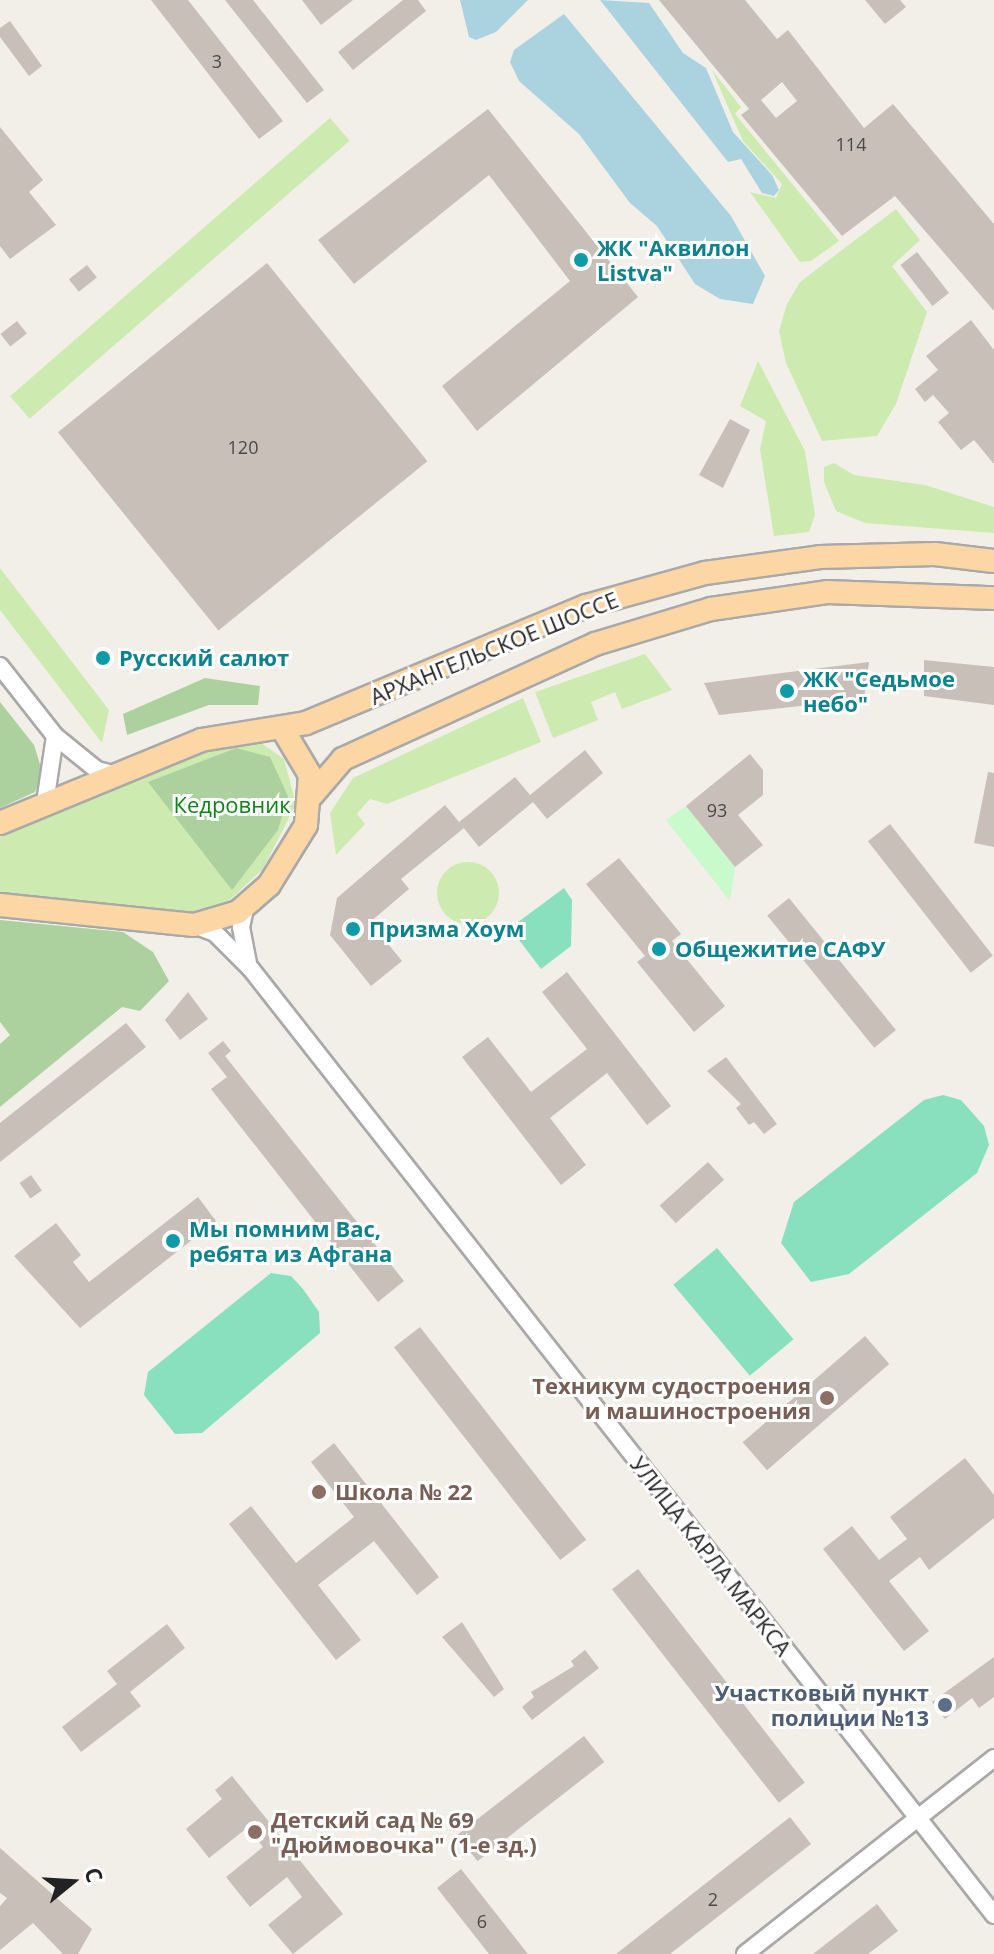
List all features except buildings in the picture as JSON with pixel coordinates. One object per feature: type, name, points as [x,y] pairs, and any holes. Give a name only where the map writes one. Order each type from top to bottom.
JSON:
[{"type":"main road","name":"АРХАНГЕЛЬСКОЕ ШОССЕ","points":[[0,823],[201,740],[282,728],[586,606],[705,573],[820,557],[935,554],[994,561]]},
{"type":"main road","name":"АРХАНГЕЛЬСКОЕ ШОССЕ","points":[[312,795],[334,767],[356,753],[595,644],[711,609],[827,592],[994,598]]},
{"type":"main road","points":[[0,905],[194,925],[228,918],[246,904],[287,860],[306,825],[312,795],[305,761],[282,728]]},
{"type":"street","points":[[0,666],[55,736],[97,770],[117,775]]},
{"type":"street","points":[[45,803],[55,736]]},
{"type":"street","points":[[246,904],[242,938],[251,969]]},
{"type":"street","name":"УЛИЦА КАРЛА МАРКСА","points":[[194,925],[215,933],[251,969],[994,1915]]},
{"type":"street","points":[[745,1954],[994,1758]]},
{"type":"green space","points":[[712,70],[741,107],[735,114],[839,241],[811,261],[800,262],[750,192],[776,198],[782,184],[743,141]]},
{"type":"green space","points":[[330,118],[350,141],[30,419],[10,396]]},
{"type":"green space","points":[[896,209],[920,240],[892,266],[927,312],[896,404],[877,436],[822,441],[786,363],[779,331],[787,304],[800,282]]},
{"type":"green space","points":[[758,361],[805,451],[815,515],[809,532],[774,536],[760,449],[766,421],[740,406]]},
{"type":"green space","points":[[834,463],[854,475],[925,485],[994,507],[994,533],[865,523],[836,511],[824,482],[824,467]]},
{"type":"green space","points":[[0,568],[109,710],[102,743],[0,610]]},
{"type":"green space","points":[[645,654],[672,690],[622,709],[615,692],[591,702],[598,720],[553,738],[535,692]]},
{"type":"green space","points":[[205,678],[260,686],[258,705],[209,705],[127,735],[123,714]]},
{"type":"green space","points":[[523,698],[541,742],[387,804],[370,799],[357,814],[365,824],[336,855],[330,813],[353,778]]},
{"type":"green space","points":[[0,702],[34,745],[43,774],[35,792],[0,808]]},
{"type":"green space","points":[[257,740],[284,759],[296,804],[263,869],[221,908],[181,915],[0,898],[0,834],[216,744]]},
{"type":"green space","name":"Кедровник","points":[[236,748],[270,757],[288,796],[278,830],[232,890],[148,782]]},
{"type":"green space","points":[[686,806],[735,867],[730,901],[666,820]]},
{"type":"green space","points":[[462,862],[474,862],[490,871],[497,881],[497,905],[490,915],[474,924],[462,924],[442,910],[437,899],[437,887],[451,867]]},
{"type":"green space","points":[[564,888],[572,900],[571,946],[541,969],[510,928]]},
{"type":"green space","points":[[0,920],[123,932],[153,952],[169,981],[140,1011],[122,1007],[0,1107],[0,1044],[10,1035],[0,1022]]},
{"type":"green space","points":[[943,1095],[961,1100],[984,1126],[989,1145],[977,1173],[849,1274],[811,1282],[781,1243],[794,1202],[924,1100]]},
{"type":"green space","points":[[717,1248],[793,1339],[750,1376],[673,1285]]},
{"type":"green space","points":[[271,1273],[291,1276],[303,1289],[319,1312],[320,1333],[202,1433],[175,1434],[144,1395],[148,1372]]},
{"type":"water","points":[[460,0],[528,0],[496,32],[476,40],[469,37]]},
{"type":"water","points":[[600,0],[649,3],[683,53],[706,68],[733,132],[772,175],[779,190],[774,196],[762,193],[741,159],[728,162]]},
{"type":"water","points":[[564,14],[731,216],[765,276],[753,304],[720,299],[695,284],[657,226],[630,203],[579,134],[519,81],[510,62],[514,50]]},
{"type":"place","name":"ЖК \"Аквилон Listva\"","points":[[581,260]]},
{"type":"place","name":"Русский салют","points":[[103,658]]},
{"type":"place","name":"ЖК \"Седьмое небо\"","points":[[787,691]]},
{"type":"place","name":"Призма Хоум","points":[[353,929]]},
{"type":"place","name":"Общежитие САФУ","points":[[659,949]]},
{"type":"place","name":"Мы помним Вас, ребята из Афгана","points":[[173,1241]]},
{"type":"place","name":"Техникум судостроения и машиностроения","points":[[827,1398]]},
{"type":"place","name":"Школа № 22","points":[[319,1492]]},
{"type":"place","name":"Участковый пункт полиции №13","points":[[945,1705]]},
{"type":"place","name":"Детский сад № 69 \"Дюймовочка\" (1-е зд.)","points":[[255,1832]]}]
